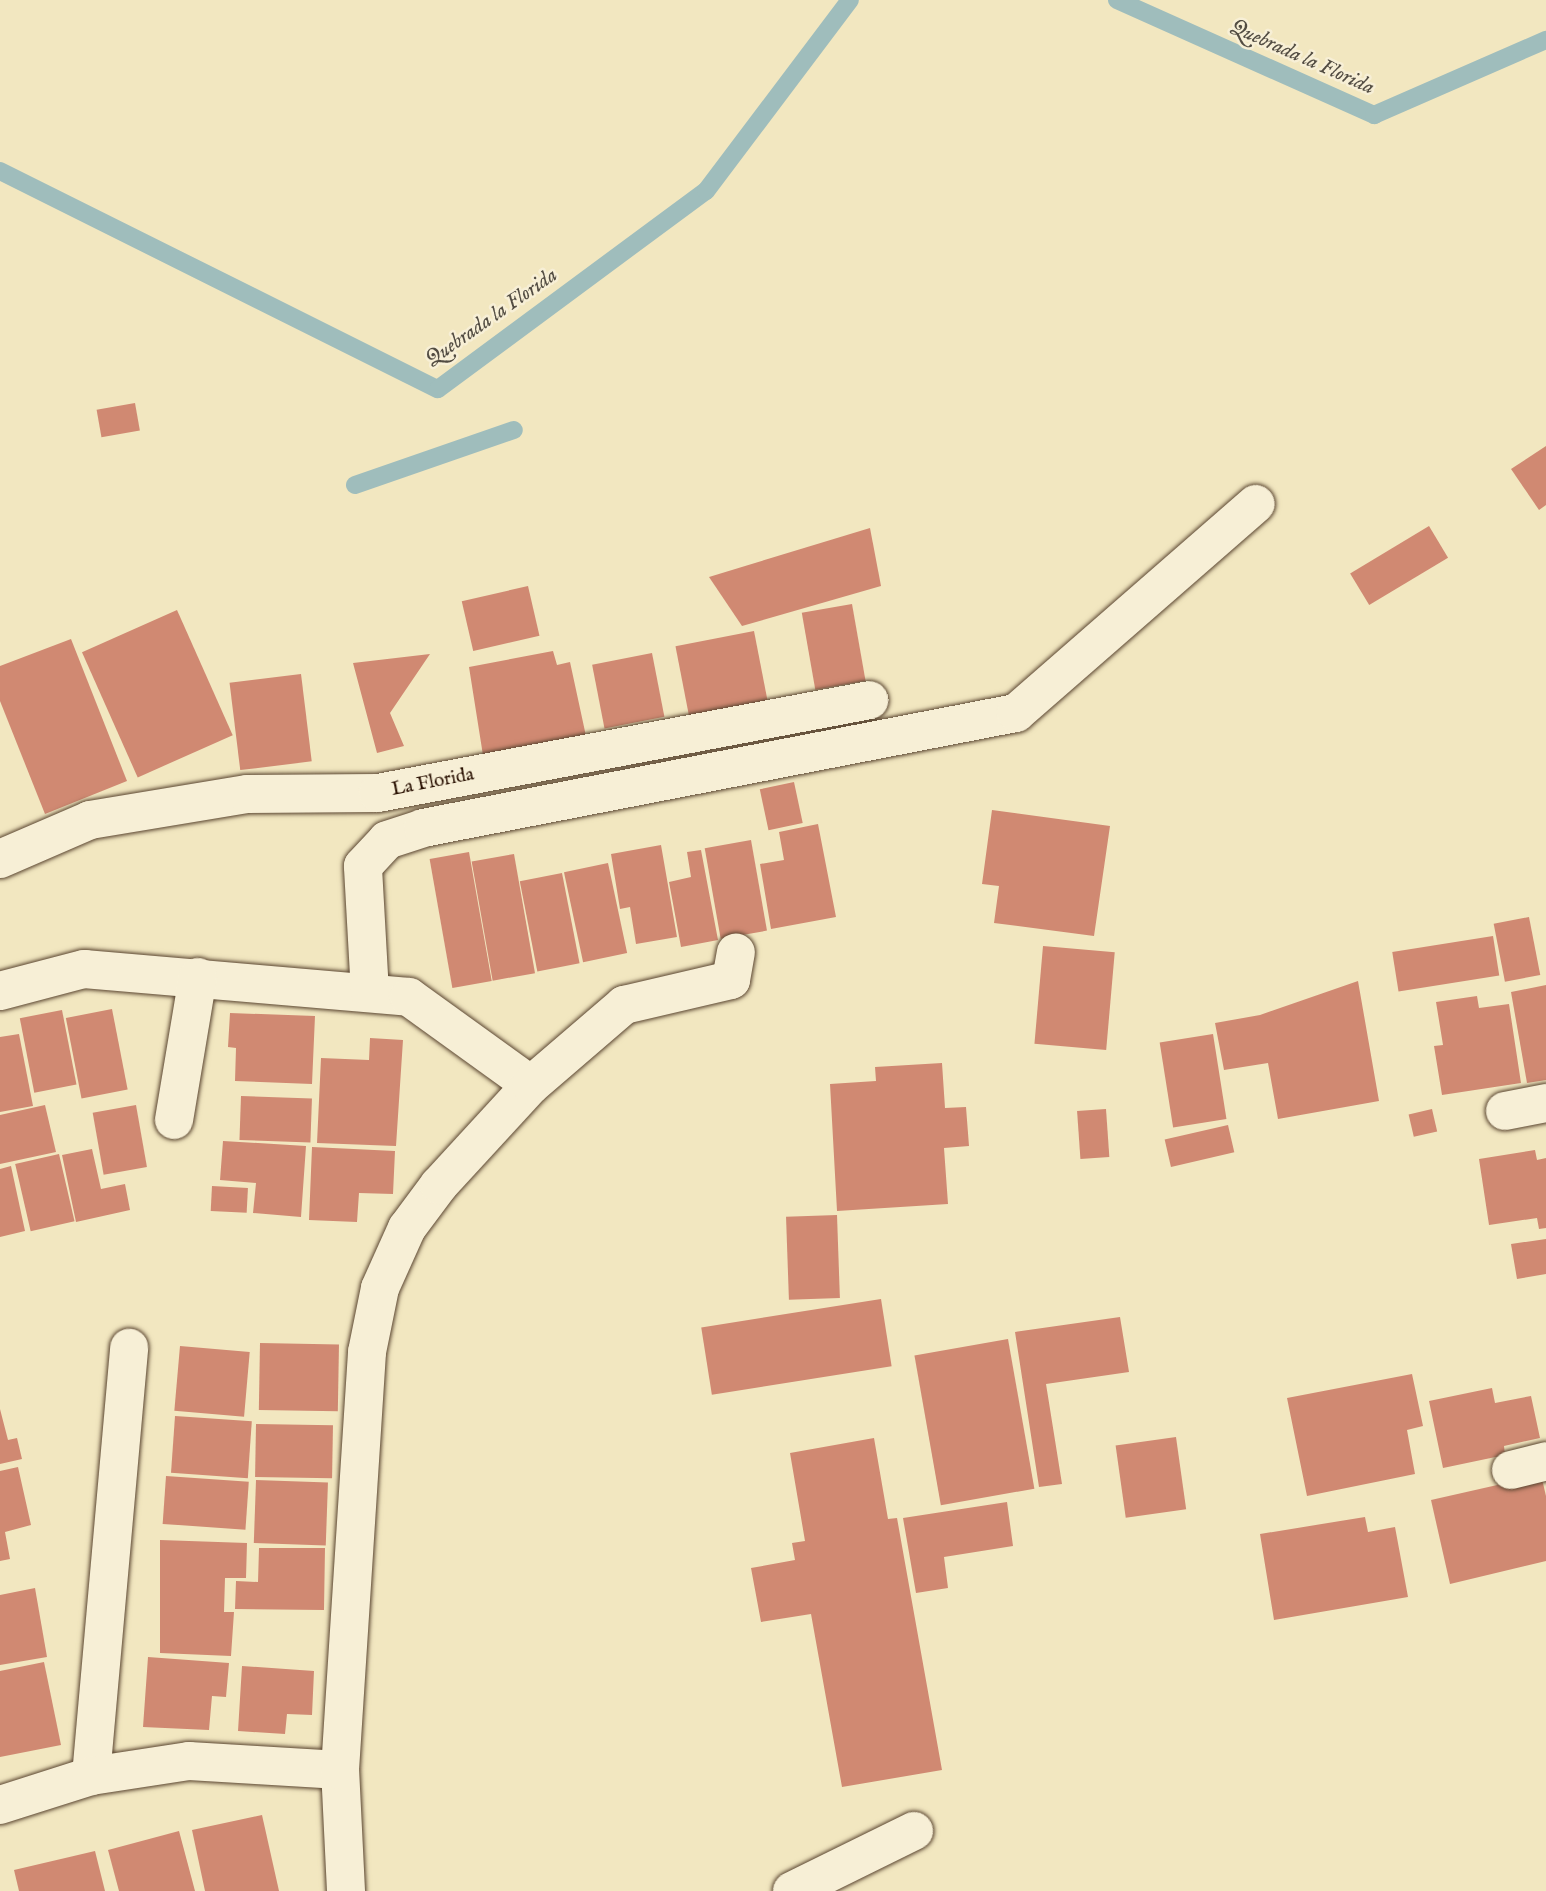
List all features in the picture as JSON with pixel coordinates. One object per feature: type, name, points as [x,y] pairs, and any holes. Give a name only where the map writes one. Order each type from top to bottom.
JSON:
[{"type":"street","points":[[369,993],[363,866],[387,840],[423,828],[1016,713],[1256,504]]},
{"type":"street","name":"La Florida","points":[[0,859],[90,820],[247,794],[378,793],[869,700]]},
{"type":"street","points":[[346,1891],[340,1770],[367,1352],[380,1288],[407,1228],[439,1185],[531,1085],[624,1005],[731,980],[736,952]]},
{"type":"street","points":[[0,991],[84,969],[198,976],[409,997],[531,1085]]},
{"type":"street","points":[[174,1120],[198,976]]},
{"type":"street","points":[[1505,1111],[1546,1103]]},
{"type":"street","points":[[91,1776],[129,1348]]},
{"type":"street","points":[[0,1805],[91,1776],[189,1761],[340,1770]]},
{"type":"street","points":[[792,1891],[914,1831]]},
{"type":"building","points":[[135,403],[140,431],[101,437],[97,410]]},
{"type":"building","points":[[1546,446],[1546,505],[1539,510],[1511,469]]},
{"type":"building","points":[[1429,526],[1448,558],[1369,605],[1350,573]]},
{"type":"building","points":[[870,528],[881,586],[742,626],[709,577]]},
{"type":"building","points":[[528,586],[539,636],[473,651],[462,601]]},
{"type":"building","points":[[852,604],[866,681],[815,690],[802,613]]},
{"type":"building","points":[[177,610],[233,735],[138,777],[82,652]]},
{"type":"building","points":[[754,631],[770,711],[691,727],[675,646]]},
{"type":"building","points":[[71,639],[127,781],[45,814],[0,701],[0,666]]},
{"type":"building","points":[[553,651],[557,665],[570,662],[589,750],[485,768],[469,667]]},
{"type":"building","points":[[652,653],[664,717],[605,728],[592,665]]},
{"type":"building","points":[[430,654],[390,713],[404,746],[377,753],[353,663]]},
{"type":"building","points":[[301,674],[312,761],[240,770],[230,683]]},
{"type":"building","points":[[794,782],[803,823],[768,830],[760,789]]},
{"type":"building","points":[[992,810],[1110,826],[1094,936],[994,923],[999,886],[982,884]]},
{"type":"building","points":[[818,824],[836,917],[771,929],[760,864],[784,860],[779,832]]},
{"type":"building","points":[[751,840],[767,931],[721,939],[705,848]]},
{"type":"building","points":[[661,845],[677,937],[636,944],[630,907],[620,909],[611,854]]},
{"type":"building","points":[[701,850],[718,940],[681,947],[669,882],[691,877],[687,852]]},
{"type":"building","points":[[469,852],[492,981],[452,988],[430,859]]},
{"type":"building","points":[[514,854],[535,973],[493,981],[472,861]]},
{"type":"building","points":[[608,863],[627,953],[583,962],[564,872]]},
{"type":"building","points":[[562,873],[580,963],[537,972],[520,881]]},
{"type":"building","points":[[1529,917],[1540,975],[1505,982],[1494,924]]},
{"type":"building","points":[[1493,936],[1499,976],[1399,991],[1392,952]]},
{"type":"building","points":[[1043,946],[1115,952],[1106,1050],[1034,1044]]},
{"type":"building","points":[[1358,981],[1379,1101],[1278,1119],[1268,1063],[1224,1070],[1215,1023],[1260,1015]]},
{"type":"building","points":[[1546,985],[1546,1080],[1527,1083],[1511,992]]},
{"type":"building","points":[[1477,996],[1479,1008],[1509,1004],[1521,1083],[1442,1095],[1434,1046],[1443,1045],[1436,1002]]},
{"type":"building","points":[[112,1009],[128,1089],[82,1098],[66,1018]]},
{"type":"building","points":[[62,1010],[77,1085],[34,1093],[20,1018]]},
{"type":"building","points":[[230,1013],[315,1016],[312,1084],[235,1081],[236,1048],[228,1047]]},
{"type":"building","points":[[19,1034],[33,1106],[0,1112],[0,1037]]},
{"type":"building","points":[[1213,1034],[1226,1119],[1173,1127],[1160,1042]]},
{"type":"building","points":[[370,1038],[403,1040],[396,1146],[317,1143],[321,1058],[369,1060]]},
{"type":"building","points":[[942,1063],[945,1108],[966,1107],[969,1146],[944,1148],[948,1204],[837,1211],[830,1084],[876,1081],[875,1067]]},
{"type":"building","points":[[241,1096],[312,1098],[310,1142],[239,1140]]},
{"type":"building","points":[[45,1105],[56,1152],[0,1164],[0,1115]]},
{"type":"building","points":[[136,1105],[147,1167],[104,1175],[93,1113]]},
{"type":"building","points":[[1106,1109],[1109,1157],[1080,1159],[1077,1111]]},
{"type":"building","points":[[1432,1109],[1437,1131],[1414,1137],[1409,1114]]},
{"type":"building","points":[[1228,1125],[1234,1152],[1171,1167],[1165,1140]]},
{"type":"building","points":[[223,1141],[306,1146],[301,1217],[253,1213],[256,1183],[220,1180]]},
{"type":"building","points":[[312,1147],[395,1151],[393,1194],[359,1193],[357,1222],[309,1220]]},
{"type":"building","points":[[92,1149],[101,1189],[125,1184],[130,1210],[76,1222],[62,1155]]},
{"type":"building","points":[[1535,1150],[1537,1160],[1546,1158],[1546,1228],[1539,1229],[1537,1218],[1489,1225],[1479,1159]]},
{"type":"building","points":[[59,1154],[75,1221],[31,1231],[15,1164]]},
{"type":"building","points":[[11,1166],[25,1231],[0,1237],[0,1169]]},
{"type":"building","points":[[212,1186],[248,1188],[247,1213],[211,1211]]},
{"type":"building","points":[[837,1215],[840,1298],[789,1300],[786,1217]]},
{"type":"building","points":[[1546,1239],[1546,1274],[1517,1279],[1511,1244]]},
{"type":"building","points":[[881,1299],[892,1366],[712,1395],[701,1327]]},
{"type":"building","points":[[1120,1317],[1129,1372],[1046,1384],[1062,1484],[1039,1487],[1015,1332]]},
{"type":"building","points":[[1008,1339],[1034,1489],[941,1505],[914,1355]]},
{"type":"building","points":[[260,1343],[339,1344],[338,1411],[259,1410]]},
{"type":"building","points":[[180,1346],[250,1352],[244,1417],[174,1411]]},
{"type":"building","points":[[1412,1374],[1423,1426],[1407,1430],[1415,1474],[1307,1496],[1287,1398]]},
{"type":"building","points":[[1492,1388],[1495,1403],[1531,1396],[1540,1438],[1504,1446],[1505,1455],[1443,1468],[1429,1401]]},
{"type":"building","points":[[0,1409],[8,1440],[17,1438],[22,1459],[0,1464]]},
{"type":"building","points":[[175,1416],[252,1421],[248,1478],[171,1473]]},
{"type":"building","points":[[256,1424],[333,1425],[332,1478],[255,1477]]},
{"type":"building","points":[[1176,1437],[1186,1509],[1126,1518],[1116,1445]]},
{"type":"building","points":[[874,1438],[888,1519],[897,1518],[942,1770],[842,1787],[811,1614],[761,1622],[751,1568],[795,1560],[792,1543],[805,1541],[790,1453]]},
{"type":"building","points":[[18,1467],[31,1525],[5,1532],[10,1559],[0,1561],[0,1471]]},
{"type":"building","points":[[1541,1475],[1546,1496],[1546,1561],[1450,1584],[1431,1500]]},
{"type":"building","points":[[166,1476],[249,1482],[245,1530],[163,1524]]},
{"type":"building","points":[[256,1480],[328,1483],[326,1545],[254,1543]]},
{"type":"building","points":[[1007,1502],[1013,1546],[944,1557],[948,1588],[916,1593],[903,1518]]},
{"type":"building","points":[[1365,1517],[1368,1532],[1395,1527],[1408,1597],[1274,1620],[1260,1534]]},
{"type":"building","points":[[160,1540],[247,1543],[246,1578],[225,1578],[224,1612],[234,1612],[231,1656],[160,1653]]},
{"type":"building","points":[[259,1548],[325,1548],[324,1610],[235,1609],[236,1581],[258,1582]]},
{"type":"building","points":[[35,1588],[47,1657],[0,1665],[0,1595]]},
{"type":"building","points":[[148,1657],[229,1663],[226,1697],[212,1696],[209,1730],[143,1727]]},
{"type":"building","points":[[44,1662],[61,1745],[0,1757],[0,1671]]},
{"type":"building","points":[[242,1666],[314,1671],[312,1715],[287,1714],[285,1734],[238,1731]]},
{"type":"building","points":[[262,1815],[279,1891],[205,1891],[192,1830]]},
{"type":"building","points":[[179,1831],[195,1891],[119,1891],[108,1850]]},
{"type":"building","points":[[95,1851],[105,1891],[19,1891],[14,1870]]},
{"type":"waterway","name":"Quebrada la Florida","points":[[0,171],[438,389],[706,191],[850,0]]},
{"type":"waterway","name":"Quebrada la Florida","points":[[1117,0],[1374,115],[1546,40]]},
{"type":"waterway","points":[[355,485],[514,430]]}]
